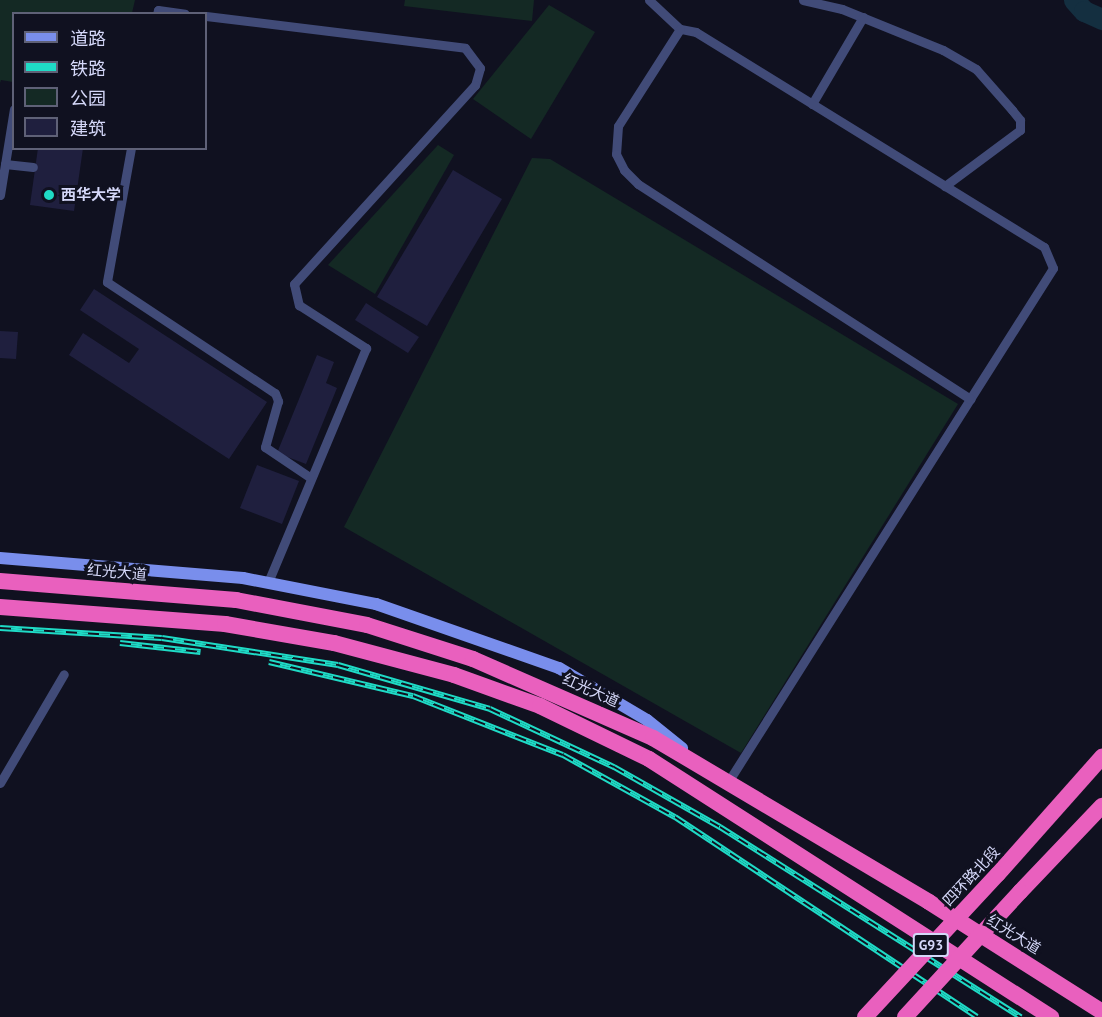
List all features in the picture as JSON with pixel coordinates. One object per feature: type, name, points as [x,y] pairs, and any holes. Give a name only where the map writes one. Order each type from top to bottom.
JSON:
[{"type":"highway","name":"红光大道","points":[[0,581],[236,600],[367,625],[473,659],[653,738],[929,902],[1102,1012]]},
{"type":"highway","points":[[0,607],[225,624],[334,643],[454,675],[540,706],[649,759],[1051,1017]]},
{"type":"highway","name":"四环路北段","points":[[865,1017],[1102,758]]},
{"type":"highway","name":"G93","points":[[905,1017],[1102,806]]},
{"type":"main road","points":[[0,558],[268,582],[419,616],[559,668],[647,720],[722,779]]},
{"type":"street","points":[[650,0],[680,29],[696,32],[1044,248],[1053,268],[722,779]]},
{"type":"street","points":[[803,0],[863,17],[943,50],[976,69],[1020,120],[1020,130],[945,186]]},
{"type":"street","points":[[158,12],[158,10],[172,12]]},
{"type":"street","points":[[207,16],[465,48],[480,68],[475,86],[294,284],[299,305],[366,348],[268,582]]},
{"type":"street","points":[[812,104],[863,17]]},
{"type":"street","points":[[680,29],[618,126],[616,154],[624,170],[638,184],[970,399]]},
{"type":"street","points":[[0,195],[12,121]]},
{"type":"street","points":[[131,150],[107,282],[275,393],[278,401],[265,447],[311,478]]},
{"type":"street","points":[[5,164],[33,167]]},
{"type":"street","points":[[0,783],[64,674]]},
{"type":"green space","points":[[0,0],[135,0],[132,12],[12,12],[12,82],[1,80],[0,83]]},
{"type":"green space","points":[[405,0],[534,0],[532,21],[404,6]]},
{"type":"green space","points":[[549,5],[595,32],[531,139],[473,99]]},
{"type":"green space","points":[[438,145],[454,155],[375,294],[328,265]]},
{"type":"green space","points":[[532,158],[550,159],[958,404],[741,753],[344,527]]},
{"type":"building","points":[[38,150],[83,150],[74,211],[30,205]]},
{"type":"building","points":[[453,170],[502,199],[427,326],[377,297]]},
{"type":"building","points":[[94,289],[267,402],[229,459],[69,355],[83,333],[129,363],[139,349],[80,310]]},
{"type":"building","points":[[366,303],[419,337],[408,353],[355,320]]},
{"type":"building","points":[[0,331],[18,332],[16,359],[0,358]]},
{"type":"building","points":[[317,355],[334,362],[326,383],[337,388],[306,464],[277,453]]},
{"type":"building","points":[[257,465],[299,481],[282,524],[240,508]]},
{"type":"waterway","points":[[1074,0],[1084,11],[1102,19]]},
{"type":"railway","points":[[0,628],[162,638],[338,665],[490,709],[614,767],[720,827],[1021,1017]]},
{"type":"railway","points":[[120,643],[200,652]]},
{"type":"railway","points":[[269,662],[413,696],[563,755],[675,817],[977,1017]]},
{"type":"place","name":"西华大学","points":[[49,195]]}]
